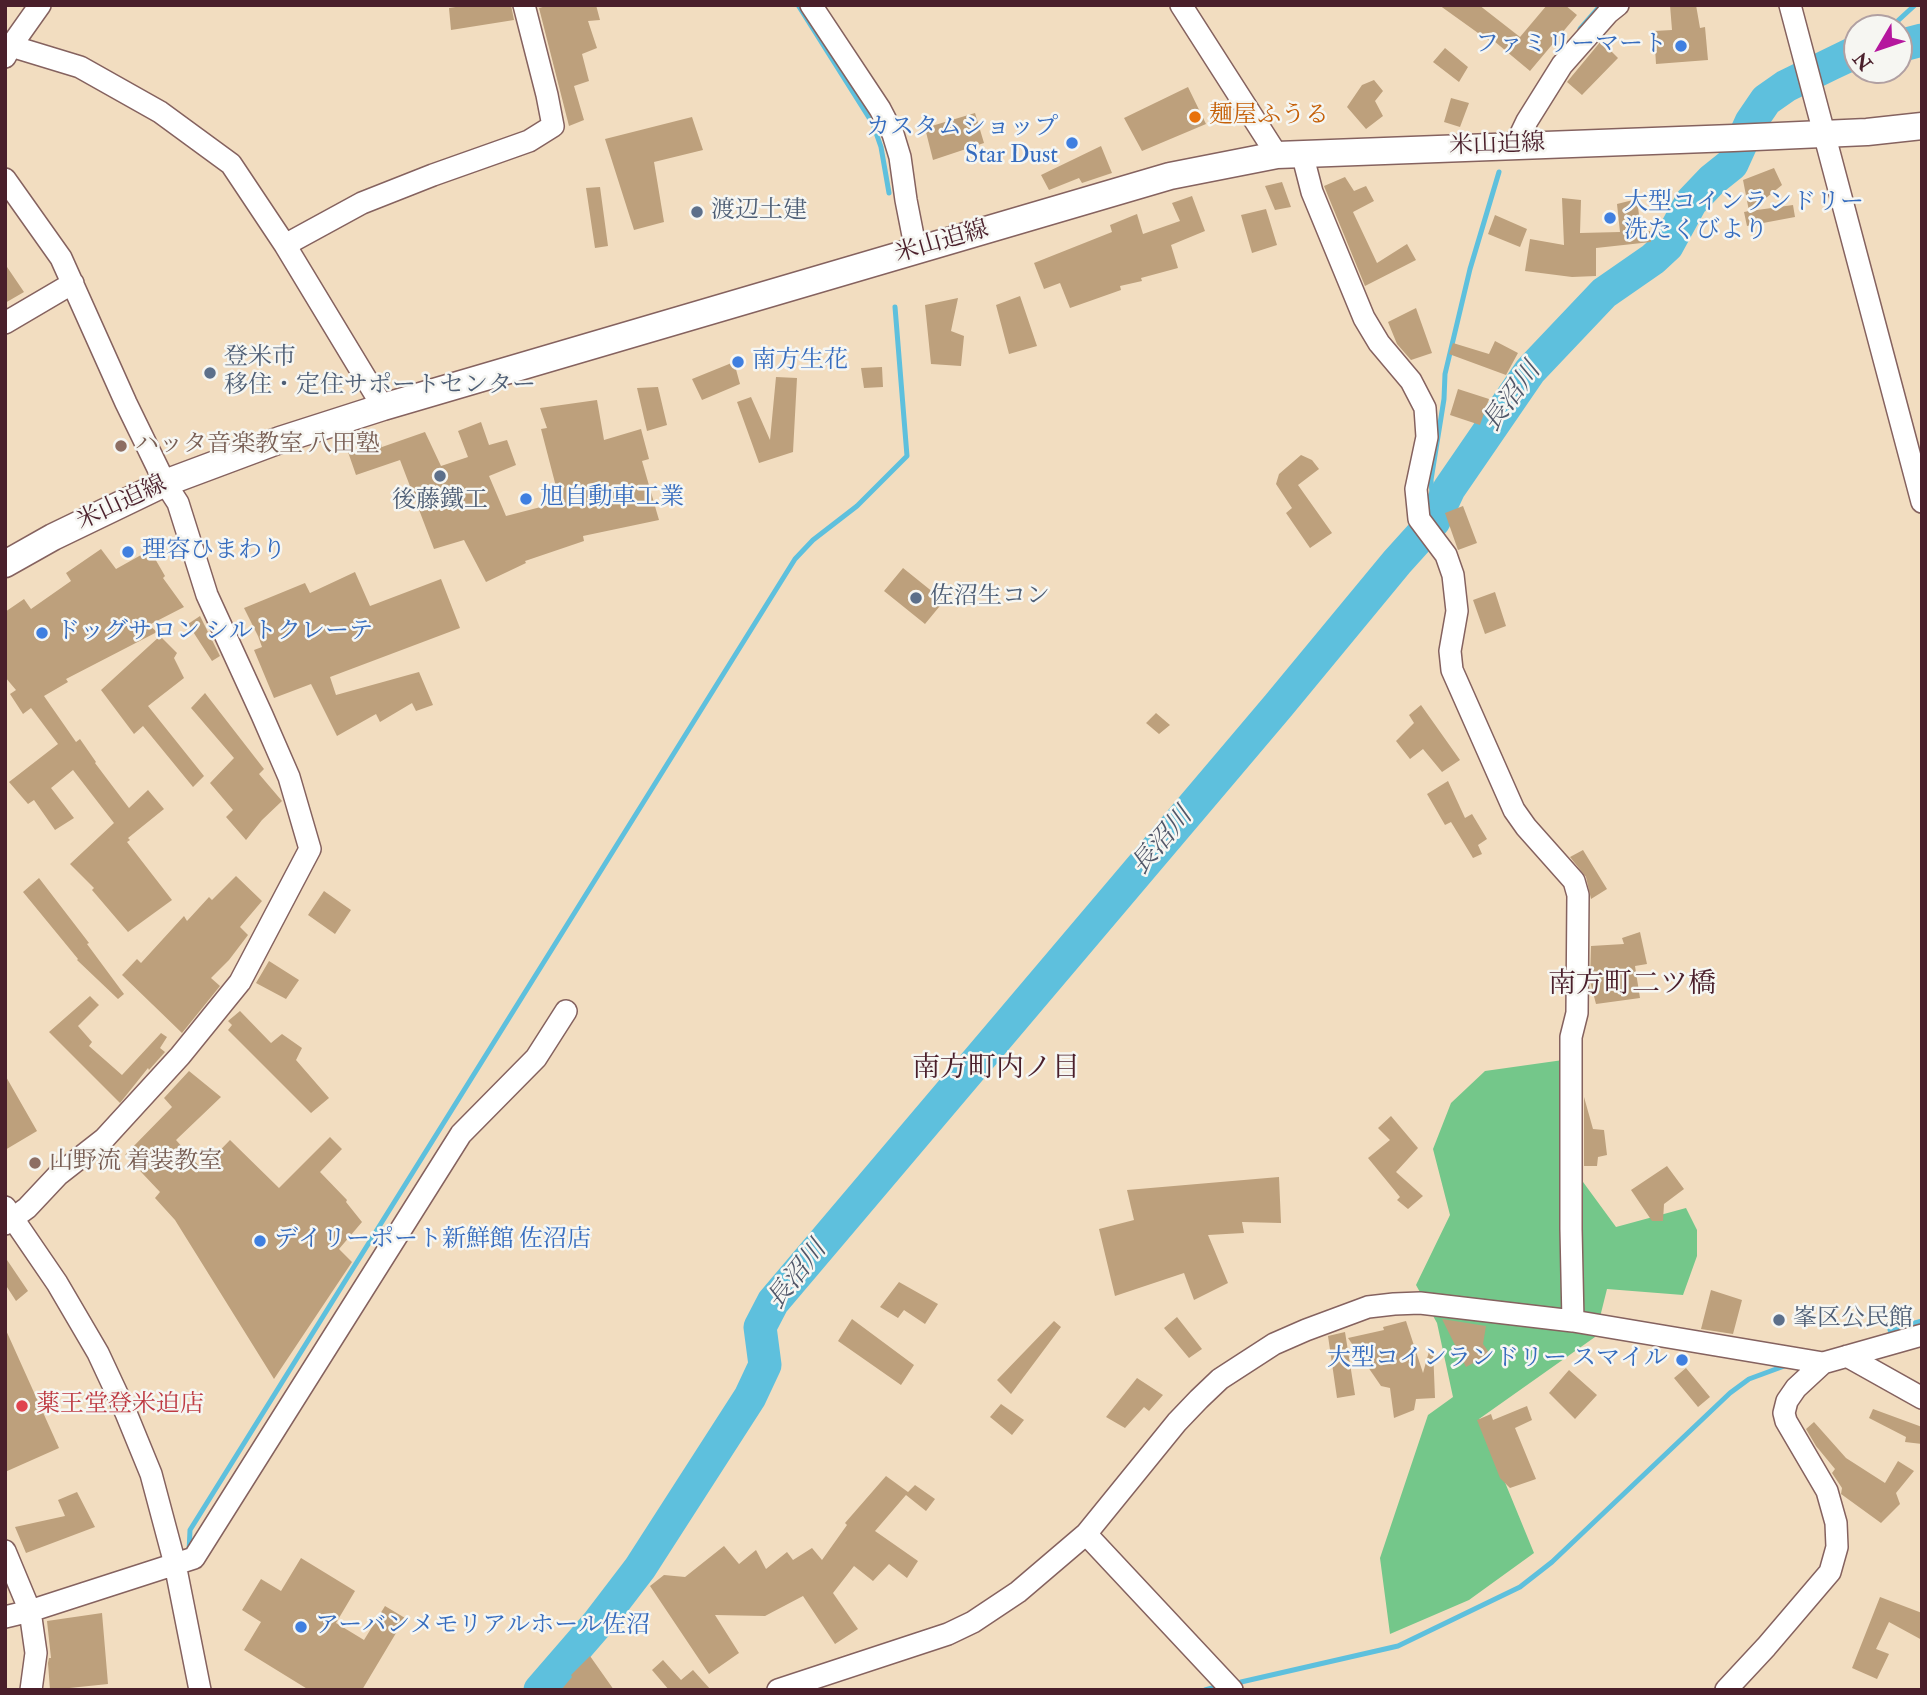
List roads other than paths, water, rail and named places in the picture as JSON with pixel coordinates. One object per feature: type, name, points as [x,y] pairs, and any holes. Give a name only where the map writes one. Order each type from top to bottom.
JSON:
[{"type":"main road","name":"米山迫線","points":[[5,564],[72,527],[165,483],[224,459],[383,407],[1171,176],[1289,154],[1744,138],[1922,126]]},
{"type":"street","points":[[40,5],[8,52],[80,67],[170,119],[231,164],[285,245],[383,407]]},
{"type":"street","points":[[285,245],[362,203],[433,174],[528,141],[552,126],[547,95],[524,5]]},
{"type":"street","points":[[811,5],[880,109],[893,134],[900,157],[910,252]]},
{"type":"street","points":[[1181,5],[1289,154],[1312,192],[1364,318],[1379,343],[1411,381],[1425,408],[1427,437],[1416,489],[1419,519],[1446,555],[1453,575],[1457,611],[1450,650],[1452,670],[1514,810],[1574,881],[1578,895],[1578,1003],[1572,1037],[1573,1321]]},
{"type":"street","points":[[1516,146],[1533,110],[1562,65],[1618,5]]},
{"type":"street","points":[[1790,5],[1922,502]]},
{"type":"street","points":[[5,179],[61,258],[126,403],[165,483],[178,503],[207,595],[289,777],[310,849],[240,982],[219,1009],[104,1139],[58,1175],[27,1208],[8,1216],[57,1283],[97,1353],[151,1474],[175,1564],[200,1690]]},
{"type":"street","points":[[5,323],[73,283]]},
{"type":"street","points":[[5,1617],[194,1558],[461,1134],[536,1058],[566,1011]]},
{"type":"street","points":[[778,1690],[948,1634],[973,1622],[1018,1592],[1086,1534],[1177,1422],[1220,1380],[1249,1359],[1306,1330],[1368,1307],[1420,1303],[1573,1321],[1824,1363]]},
{"type":"street","points":[[1726,1690],[1830,1572],[1836,1548],[1836,1523],[1828,1490],[1799,1445],[1784,1413],[1787,1401],[1796,1388],[1824,1363],[1922,1335]]},
{"type":"street","points":[[1847,1356],[1922,1398]]},
{"type":"street","points":[[1086,1534],[1232,1690]]},
{"type":"street","points":[[5,1551],[30,1611],[36,1653],[31,1690]]},
{"type":"waterway","points":[[798,5],[873,124],[881,147],[889,193]]},
{"type":"waterway","points":[[1580,29],[1601,5]]},
{"type":"waterway","points":[[1905,14],[1915,5]]},
{"type":"waterway","name":"長沼川","points":[[1913,42],[1922,40]]},
{"type":"waterway","name":"長沼川","points":[[540,1690],[598,1623],[640,1568],[750,1397],[765,1365],[760,1327],[773,1302],[1434,521],[1449,489],[1530,371],[1604,293],[1667,246],[1691,202],[1732,164],[1751,122],[1766,100],[1786,86],[1843,58]]},
{"type":"waterway","points":[[1434,521],[1431,480],[1444,399],[1445,374],[1470,269],[1499,172]]},
{"type":"waterway","points":[[189,1552],[190,1530],[795,559],[813,540],[857,506],[907,456],[895,307]]},
{"type":"waterway","points":[[1890,1330],[1922,1321]]},
{"type":"waterway","points":[[1241,1682],[1398,1646],[1520,1587],[1552,1562],[1730,1393],[1749,1379],[1787,1365]]},
{"type":"waterway","points":[[1205,1690],[1216,1687]]},
{"type":"place","name":"ファミリーマート","points":[[1681,46]]},
{"type":"place","name":"麺屋ふうる","points":[[1195,117]]},
{"type":"place","name":"カスタムショップ Star Dust","points":[[1072,143]]},
{"type":"place","name":"渡辺土建","points":[[697,212]]},
{"type":"place","name":"大型コインランドリー 洗たくびより","points":[[1610,218]]},
{"type":"place","name":"南方生花","points":[[738,362]]},
{"type":"place","name":"登米市 移住・定住サポートセンター","points":[[210,373]]},
{"type":"place","name":"ハッタ音楽教室 八田塾","points":[[121,446]]},
{"type":"place","name":"後藤鐵工","points":[[440,476]]},
{"type":"place","name":"旭自動車工業","points":[[526,499]]},
{"type":"place","name":"理容ひまわり","points":[[128,552]]},
{"type":"place","name":"佐沼生コン","points":[[916,598]]},
{"type":"place","name":"ドッグサロン シルトクレーテ","points":[[42,633]]},
{"type":"place","name":"山野流 着装教室","points":[[35,1163]]},
{"type":"place","name":"デイリーポート新鮮館 佐沼店","points":[[260,1241]]},
{"type":"place","name":"峯区公民館","points":[[1779,1320]]},
{"type":"place","name":"大型コインランドリー スマイル","points":[[1682,1360]]},
{"type":"place","name":"薬王堂登米迫店","points":[[22,1406]]},
{"type":"place","name":"アーバンメモリアルホール佐沼","points":[[301,1627]]},
{"type":"district","name":"南方町二ツ橋","points":[[1632,986]]},
{"type":"district","name":"南方町内ノ目","points":[[996,1070]]}]
